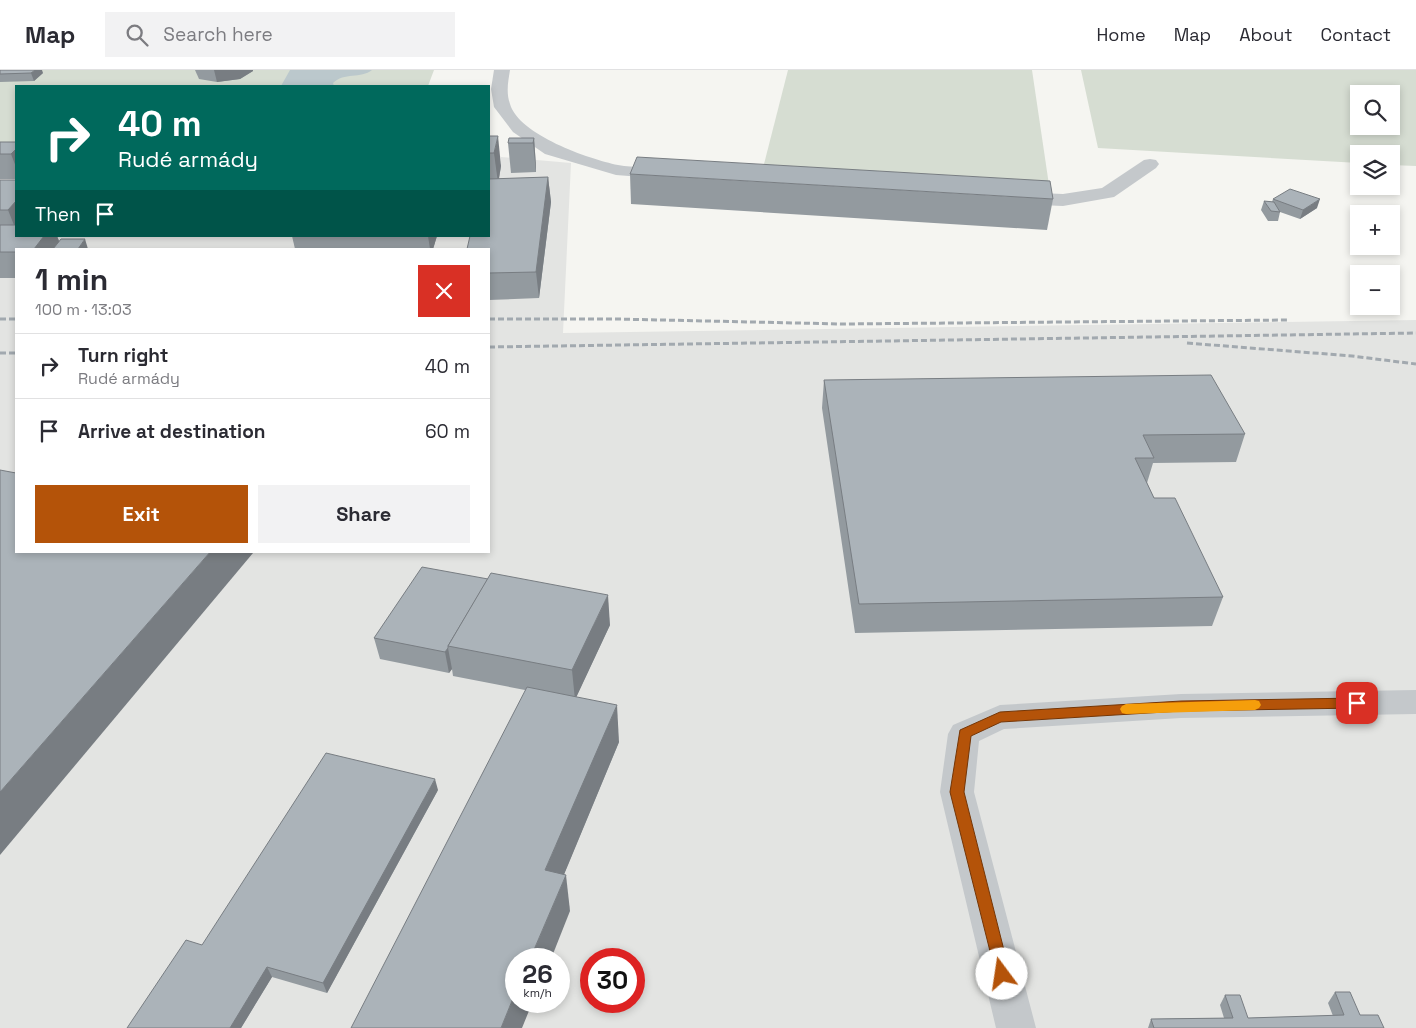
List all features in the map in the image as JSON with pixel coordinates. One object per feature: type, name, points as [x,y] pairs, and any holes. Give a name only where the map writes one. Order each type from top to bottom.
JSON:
[{"type":"street","points":[[502,70],[499,89],[502,107],[519,128],[551,150],[616,170],[686,175]]},
{"type":"street","points":[[994,197],[1063,200],[1107,193],[1150,164]]},
{"type":"street","points":[[1016,1028],[957,792],[964,734],[1000,717],[1181,706],[1416,702]]},
{"type":"shaded area","points":[[0,70],[434,70],[428,85],[15,85],[15,160],[0,161]]},
{"type":"shaded area","points":[[290,70],[372,70],[368,73],[342,78],[333,83],[334,85],[282,85]]},
{"type":"shaded area","points":[[788,70],[1032,70],[1049,185],[763,168]]},
{"type":"shaded area","points":[[1081,70],[1416,70],[1416,166],[1400,165],[1400,145],[1350,145],[1350,162],[1098,148]]},
{"type":"shaded area","points":[[501,157],[571,163],[563,333],[1416,320],[1416,1028],[0,1028],[0,160],[15,160],[15,237],[490,237],[490,166],[501,165]]},
{"type":"building","points":[[0,70],[35,70],[31,73],[0,74]]},
{"type":"building","points":[[490,136],[498,136],[494,153],[490,153]]},
{"type":"building","points":[[509,138],[534,138],[533,143],[508,143]]},
{"type":"building","points":[[0,142],[15,142],[15,150],[11,154],[0,154]]},
{"type":"building","points":[[637,157],[1050,181],[1053,199],[630,174]]},
{"type":"building","points":[[548,177],[536,272],[490,273],[490,248],[467,248],[470,237],[490,237],[490,179]]},
{"type":"building","points":[[0,180],[15,180],[15,202],[8,210],[0,210]]},
{"type":"building","points":[[1290,189],[1320,199],[1303,210],[1273,199]]},
{"type":"building","points":[[1264,201],[1274,202],[1280,212],[1271,211]]},
{"type":"building","points":[[0,225],[15,225],[15,237],[43,237],[35,248],[15,248],[15,252],[0,252]]},
{"type":"building","points":[[61,239],[85,239],[79,248],[54,248]]},
{"type":"building","points":[[1211,375],[1245,434],[1143,435],[1154,458],[1135,458],[1154,498],[1175,498],[1223,597],[859,604],[824,380]]},
{"type":"building","points":[[0,470],[15,473],[15,553],[209,553],[0,792]]},
{"type":"building","points":[[422,567],[488,579],[445,652],[374,638]]},
{"type":"building","points":[[491,573],[608,595],[572,670],[448,646]]},
{"type":"building","points":[[527,687],[617,705],[545,870],[566,875],[535,948],[505,948],[505,1013],[507,1013],[501,1028],[351,1028]]},
{"type":"building","points":[[326,753],[435,779],[323,983],[267,967],[230,1028],[127,1028],[186,940],[202,945]]},
{"type":"building","points":[[1335,992],[1350,992],[1360,1015],[1378,1015],[1384,1028],[1154,1028],[1151,1019],[1233,1018],[1225,995],[1240,995],[1248,1018],[1344,1015]]},
{"type":"railway","points":[[0,319],[15,319]]},
{"type":"railway","points":[[490,319],[616,319],[842,324],[1287,320]]},
{"type":"railway","points":[[490,347],[1416,333]]},
{"type":"railway","points":[[1187,343],[1352,356],[1416,364]]},
{"type":"railway","points":[[0,353],[15,353]]},
{"type":"slow traffic","points":[[1126,709],[1255,705]]},
{"type":"route","points":[[1002,974],[957,792],[964,734],[1000,717],[1181,706],[1357,703]]}]
